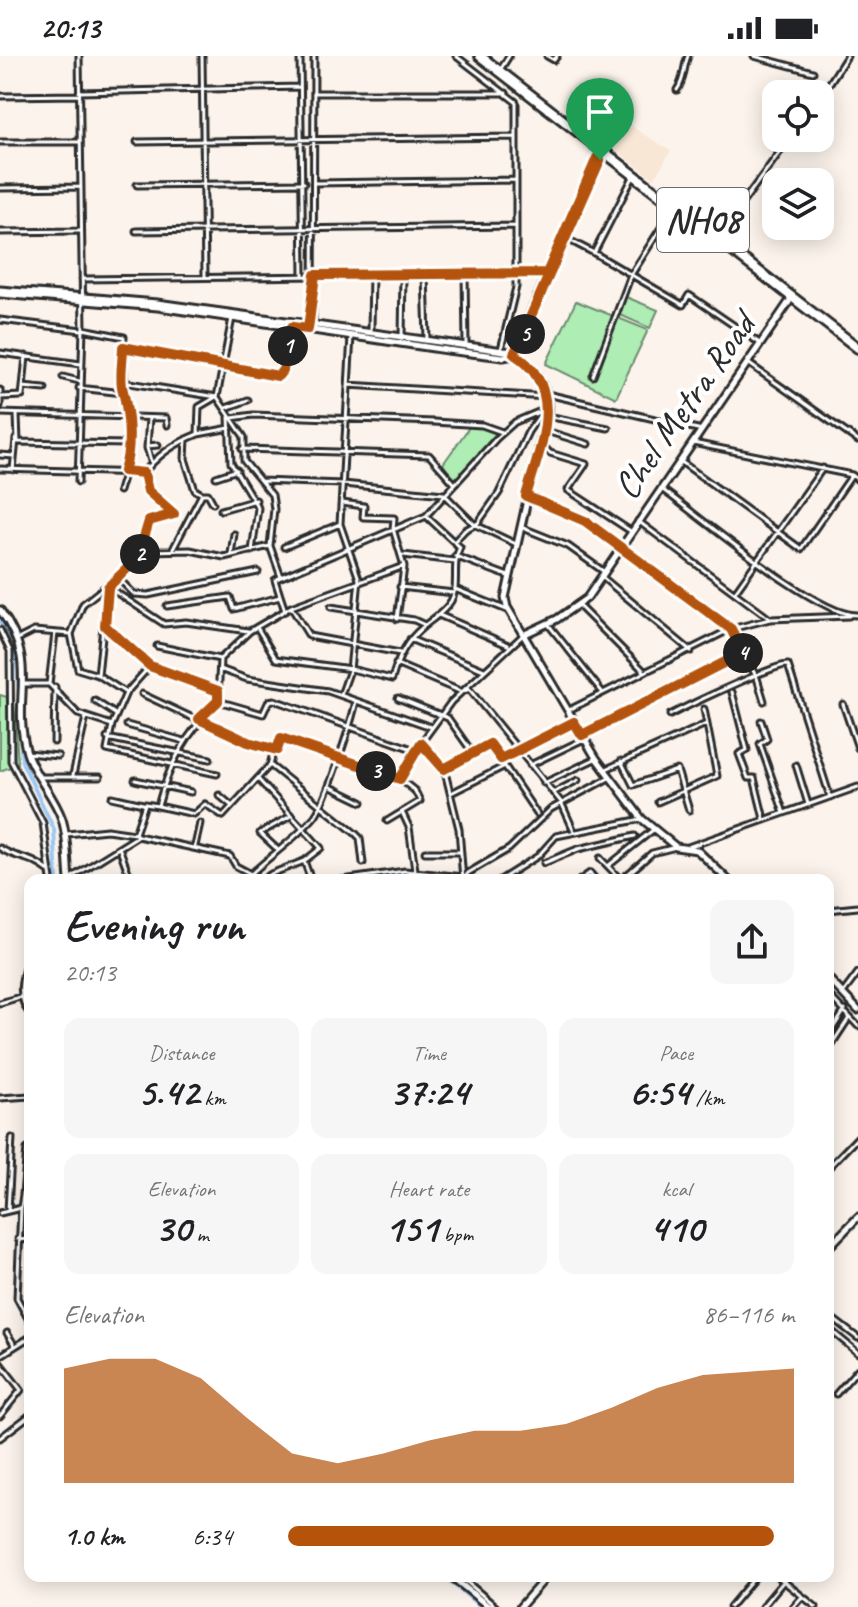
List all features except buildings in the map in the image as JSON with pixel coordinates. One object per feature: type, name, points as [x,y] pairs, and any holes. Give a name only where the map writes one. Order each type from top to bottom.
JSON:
[{"type":"highway","name":"NH08","points":[[480,56],[573,127]]},
{"type":"highway","name":"NH08","points":[[488,56],[602,151],[696,218]]},
{"type":"highway","name":"NH08","points":[[545,102],[602,151],[718,233],[858,342]]},
{"type":"highway","name":"NH08","points":[[718,233],[788,292],[794,302],[858,348]]},
{"type":"street","points":[[79,56],[82,231],[79,389]]},
{"type":"street","points":[[202,56],[205,276]]},
{"type":"street","points":[[300,56],[303,275]]},
{"type":"street","points":[[310,328],[315,275],[314,56]]},
{"type":"street","points":[[456,56],[516,102],[516,273],[500,352]]},
{"type":"street","points":[[502,67],[509,56]]},
{"type":"street","points":[[547,56],[554,60],[557,56]]},
{"type":"street","points":[[677,90],[684,78],[683,68],[688,56]]},
{"type":"street","points":[[754,56],[813,72]]},
{"type":"street","points":[[832,80],[847,56]]},
{"type":"street","points":[[0,96],[300,87]]},
{"type":"street","points":[[315,93],[506,93]]},
{"type":"street","points":[[137,142],[516,137]]},
{"type":"street","points":[[0,142],[80,142]]},
{"type":"street","points":[[0,292],[82,298],[232,316],[503,357],[513,353],[527,326],[602,151]]},
{"type":"street","points":[[718,233],[779,152]]},
{"type":"street","points":[[594,253],[635,174]]},
{"type":"street","points":[[315,183],[516,180]]},
{"type":"street","points":[[137,185],[304,183]]},
{"type":"street","points":[[0,188],[81,187]]},
{"type":"street","points":[[718,233],[726,196],[741,200]]},
{"type":"street","points":[[593,376],[631,275],[675,205]]},
{"type":"street","points":[[136,231],[516,226]]},
{"type":"street","points":[[0,232],[82,231]]},
{"type":"street","points":[[565,238],[683,305],[689,295],[761,344]]},
{"type":"street","points":[[82,279],[550,270]]},
{"type":"street","points":[[465,273],[466,348]]},
{"type":"street","points":[[371,335],[372,274]]},
{"type":"street","points":[[402,339],[403,274]]},
{"type":"street","points":[[425,274],[427,343]]},
{"type":"street","name":"Chel Metra Road","points":[[523,635],[579,606],[604,575],[660,487],[761,344],[794,302]]},
{"type":"street","points":[[232,316],[310,328]]},
{"type":"street","points":[[198,434],[199,407],[217,397],[232,316]]},
{"type":"street","points":[[0,320],[123,335],[123,393],[128,444],[119,491]]},
{"type":"street","points":[[123,347],[279,375],[292,327]]},
{"type":"street","points":[[351,334],[513,353],[536,372],[547,396],[546,412],[526,496],[523,528],[505,598],[508,610],[596,758],[642,819],[676,847],[697,850],[722,874]]},
{"type":"street","points":[[341,695],[350,670],[359,581],[340,524],[351,334]]},
{"type":"street","points":[[0,353],[81,364]]},
{"type":"street","points":[[1,397],[22,396],[26,356]]},
{"type":"street","points":[[748,363],[858,441]]},
{"type":"street","points":[[63,377],[79,381],[78,482]]},
{"type":"street","points":[[123,382],[217,397],[226,408],[231,427],[231,460],[256,500],[259,516],[252,551]]},
{"type":"street","points":[[348,385],[547,396],[702,430]]},
{"type":"street","points":[[23,387],[45,389]]},
{"type":"street","points":[[79,389],[123,393]]},
{"type":"street","points":[[0,390],[0,406]]},
{"type":"street","points":[[226,408],[248,400]]},
{"type":"street","points":[[454,542],[474,524],[499,493],[528,432],[546,412]]},
{"type":"street","points":[[285,611],[275,580],[426,516],[515,422],[546,412],[608,428]]},
{"type":"street","points":[[0,413],[127,415],[166,418],[167,425]]},
{"type":"street","points":[[228,414],[244,437],[244,461],[272,495],[274,509],[270,546],[281,577]]},
{"type":"street","points":[[13,470],[17,415]]},
{"type":"street","points":[[232,418],[253,415],[482,425],[503,432]]},
{"type":"street","points":[[149,417],[147,446],[150,465]]},
{"type":"street","points":[[138,558],[149,521],[174,514],[148,491],[144,473],[152,460],[171,451],[178,441],[231,427]]},
{"type":"street","points":[[543,430],[588,444]]},
{"type":"street","points":[[16,439],[128,444]]},
{"type":"street","points":[[186,439],[185,459],[195,490],[208,494],[213,503]]},
{"type":"street","points":[[541,443],[550,453],[586,464],[568,490],[632,532]]},
{"type":"street","points":[[693,443],[823,468],[852,475],[858,480]]},
{"type":"street","points":[[147,446],[158,445]]},
{"type":"street","points":[[242,449],[429,455],[455,484]]},
{"type":"street","points":[[0,455],[14,456]]},
{"type":"street","points":[[680,461],[801,549],[852,475]]},
{"type":"street","points":[[734,593],[823,468]]},
{"type":"street","points":[[0,469],[144,473]]},
{"type":"street","points":[[216,477],[237,470]]},
{"type":"street","points":[[261,481],[343,484],[444,494],[474,524],[519,545]]},
{"type":"street","points":[[660,487],[805,594],[849,616]]},
{"type":"street","points":[[173,549],[202,494]]},
{"type":"street","points":[[526,496],[585,521],[731,629],[757,678],[764,701]]},
{"type":"street","points":[[221,510],[256,500]]},
{"type":"street","points":[[342,503],[364,506],[363,517],[394,518],[393,529],[404,566],[397,619]]},
{"type":"street","points":[[258,629],[276,659],[392,679],[400,653],[410,639],[439,615],[454,591],[455,559],[460,547],[426,516]]},
{"type":"street","points":[[638,521],[770,619]]},
{"type":"street","points":[[284,547],[340,524]]},
{"type":"street","points":[[523,528],[568,546],[691,651]]},
{"type":"street","points":[[231,555],[234,534]]},
{"type":"street","points":[[126,693],[98,675],[78,669],[71,634],[83,604],[119,579],[138,558],[150,551],[173,549],[217,557],[270,546]]},
{"type":"street","points":[[403,555],[455,559],[511,577]]},
{"type":"street","points":[[108,587],[164,624],[186,622],[250,631],[291,607],[404,566]]},
{"type":"street","points":[[119,579],[134,594],[148,595],[258,572]]},
{"type":"street","points":[[98,675],[108,587]]},
{"type":"street","points":[[400,587],[454,591],[508,610]]},
{"type":"street","points":[[167,606],[230,597],[234,609],[280,597]]},
{"type":"street","points":[[579,606],[645,672]]},
{"type":"street","points":[[291,607],[309,636],[400,653]]},
{"type":"street","points":[[331,607],[414,620],[425,625]]},
{"type":"street","points":[[0,610],[18,639],[23,684],[23,735],[27,753],[61,816],[66,835],[69,874]]},
{"type":"street","points":[[439,615],[508,645]]},
{"type":"street","points":[[567,710],[731,629],[770,619],[858,615]]},
{"type":"street","points":[[548,624],[604,694]]},
{"type":"street","points":[[105,626],[150,666],[218,691]]},
{"type":"street","points":[[0,630],[10,651],[11,761],[43,823],[50,872]]},
{"type":"street","points":[[18,639],[34,631],[71,634]]},
{"type":"street","points":[[158,806],[171,765],[184,741],[199,719],[218,701],[220,659],[250,631]]},
{"type":"street","points":[[49,684],[55,633]]},
{"type":"street","points":[[400,779],[431,727],[508,645],[523,635]]},
{"type":"street","points":[[410,639],[484,670]]},
{"type":"street","points":[[157,646],[220,659]]},
{"type":"street","points":[[530,765],[743,653]]},
{"type":"street","points":[[396,664],[462,692],[469,689],[561,802],[574,831]]},
{"type":"street","points":[[670,715],[757,678],[775,665],[785,664],[791,668],[830,797]]},
{"type":"street","points":[[150,666],[126,693],[115,714],[107,738],[107,750],[217,774]]},
{"type":"street","points":[[220,669],[247,679],[341,695],[431,727]]},
{"type":"street","points":[[23,684],[49,684],[78,714],[112,725]]},
{"type":"street","points":[[54,742],[55,687]]},
{"type":"street","points":[[732,692],[747,750],[739,754],[748,778],[754,778],[764,820]]},
{"type":"street","points":[[142,694],[248,742],[274,749]]},
{"type":"street","points":[[398,698],[448,718],[472,752]]},
{"type":"street","points":[[218,701],[263,714],[269,701],[274,700],[418,751]]},
{"type":"street","points":[[95,701],[115,714]]},
{"type":"street","points":[[66,835],[107,830],[136,835],[230,856],[236,866],[251,874],[321,806],[336,758],[351,727],[356,701]]},
{"type":"street","points":[[843,704],[858,748]]},
{"type":"street","points":[[658,802],[717,776],[704,709]]},
{"type":"street","points":[[73,775],[86,717]]},
{"type":"street","points":[[761,721],[767,739],[760,744],[784,813]]},
{"type":"street","points":[[501,759],[574,722]]},
{"type":"street","points":[[604,770],[708,723]]},
{"type":"street","points":[[127,725],[184,741]]},
{"type":"street","points":[[107,738],[210,759]]},
{"type":"street","points":[[112,797],[194,814],[205,804],[223,816],[270,765],[281,738],[400,779],[415,791],[420,801],[387,821]]},
{"type":"street","points":[[421,743],[444,769],[462,852],[463,874]]},
{"type":"street","points":[[444,769],[490,744],[537,814]]},
{"type":"street","points":[[27,753],[58,756]]},
{"type":"street","points":[[544,783],[596,758]]},
{"type":"street","points":[[621,761],[633,785],[677,770],[689,810]]},
{"type":"street","points":[[270,765],[360,838],[363,863]]},
{"type":"street","points":[[796,765],[808,805]]},
{"type":"street","points":[[450,794],[505,766]]},
{"type":"street","points":[[41,777],[100,777]]},
{"type":"street","points":[[472,874],[509,849],[561,802],[610,778]]},
{"type":"street","points":[[258,779],[289,817],[321,848],[278,874]]},
{"type":"street","points":[[135,780],[191,792]]},
{"type":"street","points":[[553,793],[578,780]]},
{"type":"street","points":[[329,786],[362,802]]},
{"type":"street","points":[[684,849],[858,787]]},
{"type":"street","points":[[219,795],[232,806]]},
{"type":"street","points":[[79,874],[120,850],[136,835],[145,804]]},
{"type":"street","points":[[402,812],[409,827],[415,872]]},
{"type":"street","points":[[278,849],[260,833],[289,817]]},
{"type":"street","points":[[510,874],[538,856],[556,836],[642,819]]},
{"type":"street","points":[[195,848],[200,823]]},
{"type":"street","points":[[608,866],[653,830]]},
{"type":"street","points":[[544,863],[578,849],[635,836]]},
{"type":"street","points":[[628,874],[652,853],[676,847]]},
{"type":"street","points":[[0,848],[12,856],[31,857],[50,872]]},
{"type":"street","points":[[120,850],[129,874]]},
{"type":"street","points":[[425,852],[462,852]]},
{"type":"street","points":[[600,858],[615,874]]},
{"type":"street","points":[[304,861],[309,874]]},
{"type":"street","points":[[376,874],[434,874]]},
{"type":"street","points":[[834,909],[858,907]]},
{"type":"street","points":[[0,1003],[23,996],[20,984],[24,971]]},
{"type":"street","points":[[843,993],[858,973]]},
{"type":"street","points":[[834,984],[858,1010]]},
{"type":"street","points":[[834,1000],[858,1026]]},
{"type":"street","points":[[834,1027],[845,1010]]},
{"type":"street","points":[[834,1041],[849,1018]]},
{"type":"street","points":[[1,1096],[24,1096]]},
{"type":"street","points":[[834,1162],[858,1137]]},
{"type":"street","points":[[8,1211],[12,1138]]},
{"type":"street","points":[[24,1190],[18,1239],[17,1298],[24,1311]]},
{"type":"street","points":[[0,1213],[21,1208]]},
{"type":"street","points":[[834,1242],[858,1217]]},
{"type":"street","points":[[18,1239],[24,1240]]},
{"type":"street","points":[[834,1320],[858,1338]]},
{"type":"street","points":[[7,1333],[15,1346]]},
{"type":"street","points":[[834,1334],[858,1353]]},
{"type":"street","points":[[0,1356],[24,1341]]},
{"type":"street","points":[[0,1363],[21,1390],[0,1416]]},
{"type":"street","points":[[836,1394],[858,1369]]},
{"type":"street","points":[[0,1438],[24,1420]]},
{"type":"street","points":[[458,1582],[489,1607]]},
{"type":"street","points":[[467,1582],[496,1607]]},
{"type":"street","points":[[520,1607],[542,1582]]},
{"type":"street","points":[[730,1607],[751,1582]]},
{"type":"street","points":[[762,1607],[782,1582]]},
{"type":"street","points":[[784,1582],[816,1607]]},
{"type":"street","points":[[793,1607],[802,1596]]},
{"type":"shaded area","points":[[631,126],[671,151],[654,179],[612,147]]},
{"type":"green space","points":[[626,297],[658,310],[650,328],[620,315]]},
{"type":"green space","points":[[576,301],[648,330],[616,398],[546,364]]},
{"type":"green space","points":[[470,426],[498,431],[454,481],[443,464]]},
{"type":"green space","points":[[0,695],[14,699],[18,764],[0,771]]},
{"type":"waterway","points":[[0,621],[17,658],[22,762],[54,829],[57,874]]},
{"type":"waterway","points":[[451,1582],[481,1607]]},
{"type":"route","points":[[597,158],[600,160],[529,327],[514,354],[536,372],[547,394],[547,416],[526,496],[585,521],[731,629],[743,653],[582,735],[574,722],[501,759],[490,744],[444,769],[421,743],[400,779],[281,738],[277,750],[248,742],[199,719],[218,701],[218,691],[192,684],[150,666],[105,626],[108,587],[138,558],[149,521],[174,514],[148,491],[144,473],[124,471],[128,444],[123,347],[278,376],[283,370],[292,327],[308,329],[315,275],[547,273],[597,158]]}]
